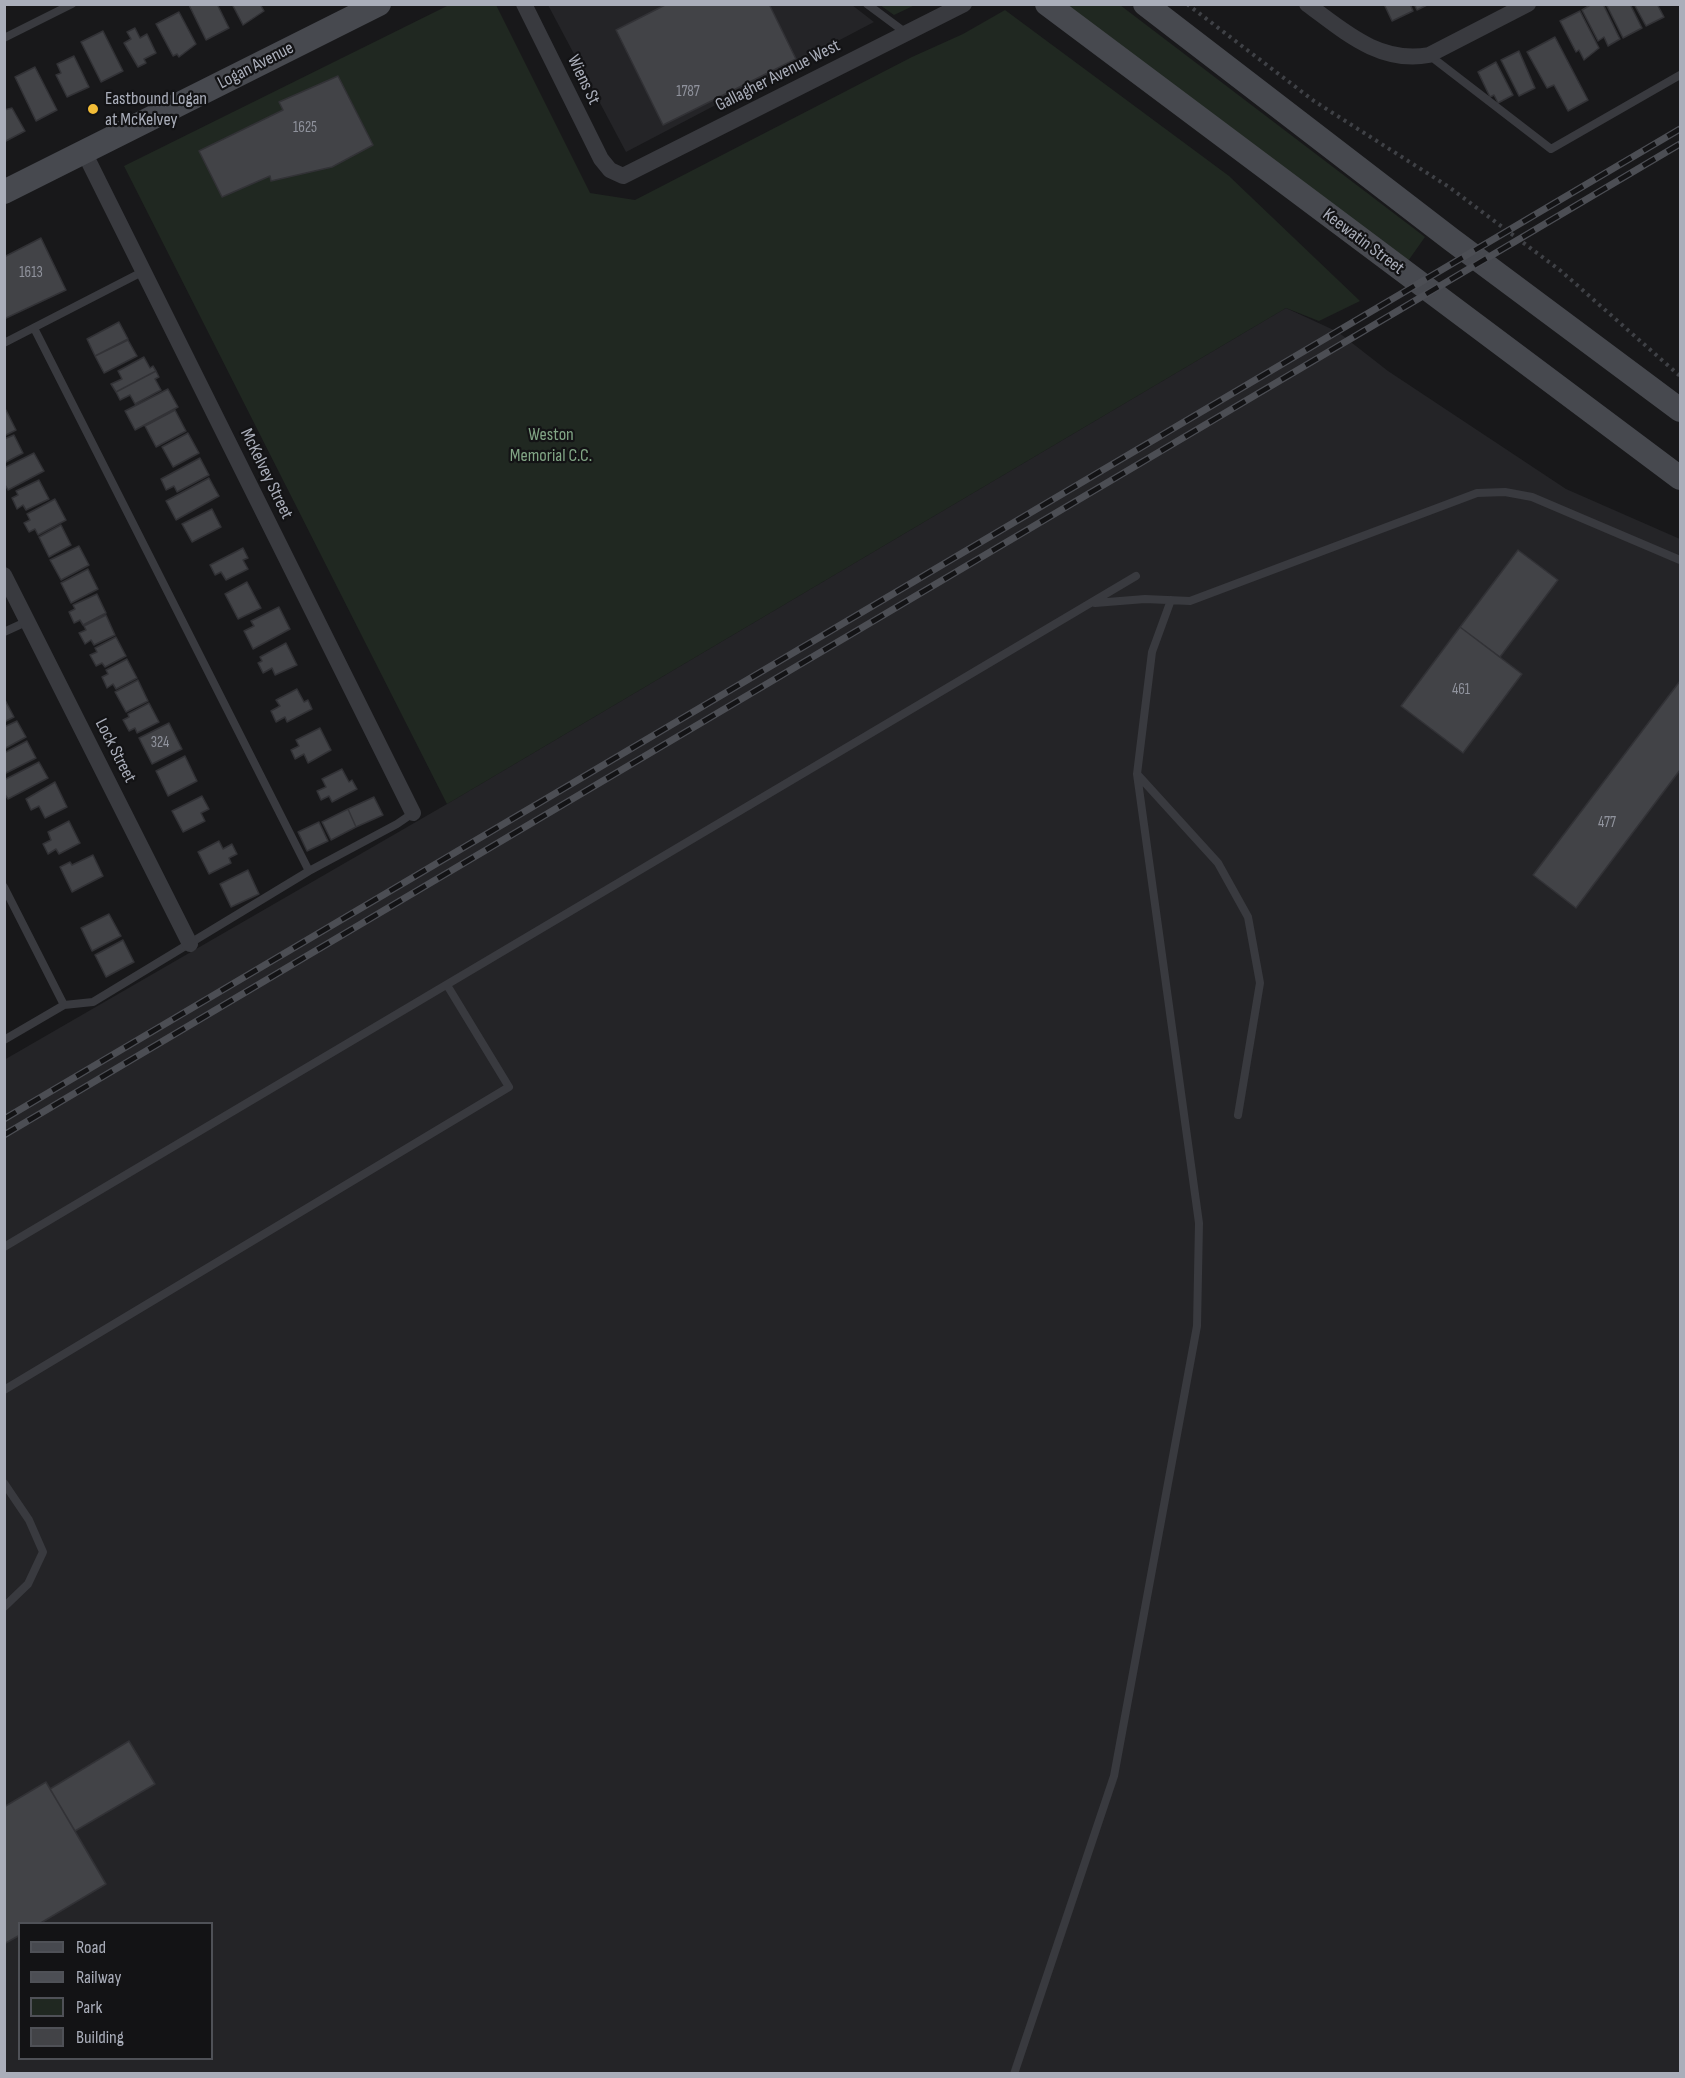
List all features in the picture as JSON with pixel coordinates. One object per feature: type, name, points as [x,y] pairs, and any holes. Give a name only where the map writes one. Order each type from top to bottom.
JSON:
[{"type":"main road","name":"Logan Avenue","points":[[4,192],[379,4]]},
{"type":"main road","name":"Keewatin Street","points":[[1047,4],[1680,478]]},
{"type":"main road","points":[[1145,4],[1452,240],[1680,411]]},
{"type":"street","name":"Wiens St","points":[[524,4],[601,159],[610,170]]},
{"type":"street","name":"Gallagher Avenue West","points":[[610,170],[623,176],[964,4]]},
{"type":"street","points":[[1307,4],[1369,48],[1416,57],[1429,55],[1528,4]]},
{"type":"street","name":"McKelvey Street","points":[[84,152],[413,813]]},
{"type":"street","name":"Lock Street","points":[[4,574],[190,944]]},
{"type":"lane","points":[[4,38],[72,4]]},
{"type":"lane","points":[[867,4],[906,33]]},
{"type":"lane","points":[[1429,55],[1551,149],[1680,75]]},
{"type":"lane","points":[[4,343],[144,271]]},
{"type":"lane","points":[[34,328],[309,872]]},
{"type":"lane","points":[[1091,603],[1145,599],[1190,601],[1477,493],[1505,492],[1532,497],[1680,560]]},
{"type":"lane","points":[[4,1247],[1136,576]]},
{"type":"lane","points":[[1014,2073],[1113,1776],[1197,1326],[1199,1223],[1137,774],[1152,652],[1171,600]]},
{"type":"lane","points":[[4,632],[28,621]]},
{"type":"lane","points":[[1137,774],[1218,863],[1248,917],[1260,983],[1238,1115]]},
{"type":"lane","points":[[4,1040],[64,1005],[93,1002],[309,872],[413,813]]},
{"type":"lane","points":[[4,887],[64,1005]]},
{"type":"lane","points":[[4,1390],[509,1087],[447,985]]},
{"type":"lane","points":[[4,1483],[29,1520],[43,1552],[28,1584],[4,1607]]},
{"type":"path","points":[[1187,4],[1314,101],[1449,187],[1561,271],[1680,376]]},
{"type":"shaded area","points":[[548,5],[852,5],[874,22],[626,152]]},
{"type":"shaded area","points":[[1286,308],[1338,332],[1388,371],[1566,489],[1680,539],[1680,2073],[5,2073],[4,1060],[447,804]]},
{"type":"green space","name":"Weston Memorial C.C.","points":[[449,5],[496,5],[590,193],[635,200],[912,57],[963,34],[1005,10],[1229,176],[1360,301],[1319,321],[1286,308],[447,804],[124,166]]},
{"type":"green space","points":[[880,5],[915,5],[894,15]]},
{"type":"green space","points":[[1065,5],[1120,5],[1425,237],[1408,261]]},
{"type":"building","points":[[217,4],[229,28],[206,40],[189,5]]},
{"type":"building","points":[[232,4],[260,4],[264,11],[243,25]]},
{"type":"building","points":[[667,4],[769,4],[796,59],[663,125],[616,30]]},
{"type":"building","points":[[1384,4],[1410,4],[1413,11],[1392,21]]},
{"type":"building","points":[[1414,4],[1429,4],[1417,10]]},
{"type":"building","points":[[1592,4],[1603,4],[1620,39],[1608,46],[1604,37],[1598,41],[1582,10]]},
{"type":"building","points":[[1606,4],[1630,4],[1642,28],[1623,38]]},
{"type":"building","points":[[1634,4],[1657,4],[1664,17],[1646,26]]},
{"type":"building","points":[[1580,11],[1599,48],[1584,60],[1579,50],[1576,52],[1560,21]]},
{"type":"building","points":[[179,12],[196,44],[179,57],[177,54],[173,56],[156,24]]},
{"type":"building","points":[[135,28],[140,38],[147,34],[156,53],[144,59],[146,63],[138,67],[124,43],[131,39],[127,32]]},
{"type":"building","points":[[103,31],[123,71],[101,82],[81,42]]},
{"type":"building","points":[[1555,37],[1588,100],[1568,111],[1554,85],[1547,88],[1527,52]]},
{"type":"building","points":[[1519,51],[1535,88],[1519,96],[1501,60]]},
{"type":"building","points":[[74,56],[89,87],[67,97],[56,75],[61,73],[57,64]]},
{"type":"building","points":[[1496,62],[1513,95],[1498,103],[1494,95],[1490,97],[1478,72]]},
{"type":"building","points":[[35,67],[57,110],[36,121],[15,77]]},
{"type":"building","points":[[338,76],[373,145],[332,167],[271,181],[270,176],[222,197],[199,151],[283,110],[279,102]]},
{"type":"building","points":[[12,108],[25,131],[4,142],[4,110]]},
{"type":"building","points":[[41,238],[66,290],[4,319],[4,257]]},
{"type":"building","points":[[119,322],[128,339],[95,356],[87,339]]},
{"type":"building","points":[[128,340],[137,356],[104,373],[95,356]]},
{"type":"building","points":[[144,357],[150,368],[153,366],[156,371],[116,392],[111,384],[122,379],[118,371]]},
{"type":"building","points":[[156,371],[159,377],[155,379],[161,390],[135,404],[130,395],[120,400],[116,392]]},
{"type":"building","points":[[168,389],[178,407],[135,430],[125,411]]},
{"type":"building","points":[[6,410],[16,430],[4,436],[4,411]]},
{"type":"building","points":[[175,410],[186,431],[156,447],[145,426]]},
{"type":"building","points":[[188,433],[199,453],[173,467],[162,447]]},
{"type":"building","points":[[14,435],[23,453],[4,463],[4,439]]},
{"type":"building","points":[[34,453],[44,471],[8,490],[4,483],[4,468]]},
{"type":"building","points":[[200,458],[209,475],[177,492],[174,486],[166,490],[161,479]]},
{"type":"building","points":[[209,478],[219,496],[176,520],[166,501]]},
{"type":"building","points":[[39,480],[49,499],[26,510],[23,505],[17,509],[12,498],[18,495],[16,491]]},
{"type":"building","points":[[55,499],[66,520],[38,535],[35,529],[29,532],[24,523],[30,520],[27,514]]},
{"type":"building","points":[[212,509],[221,527],[192,542],[182,524]]},
{"type":"building","points":[[61,525],[71,545],[49,557],[39,537]]},
{"type":"building","points":[[79,546],[89,565],[61,580],[50,560]]},
{"type":"building","points":[[243,548],[248,558],[243,560],[248,569],[226,580],[221,572],[215,575],[210,565]]},
{"type":"building","points":[[1518,550],[1558,580],[1500,657],[1460,627]]},
{"type":"building","points":[[88,569],[98,589],[71,603],[61,583]]},
{"type":"building","points":[[247,582],[261,608],[238,619],[225,594]]},
{"type":"building","points":[[97,594],[106,613],[83,625],[80,620],[74,623],[69,612],[75,609],[73,605]]},
{"type":"building","points":[[279,607],[290,629],[253,649],[244,631],[254,626],[251,621]]},
{"type":"building","points":[[106,615],[115,635],[94,645],[91,640],[85,644],[79,633],[86,630],[84,626]]},
{"type":"building","points":[[1460,627],[1522,674],[1463,753],[1401,706]]},
{"type":"building","points":[[116,637],[126,656],[105,667],[102,663],[96,666],[90,655],[97,652],[95,648]]},
{"type":"building","points":[[286,643],[297,665],[275,675],[272,668],[263,673],[258,663],[262,661],[260,657]]},
{"type":"building","points":[[127,659],[137,678],[116,689],[113,684],[107,688],[102,677],[108,674],[106,670]]},
{"type":"building","points":[[138,680],[148,701],[126,712],[115,692]]},
{"type":"building","points":[[1680,681],[1680,770],[1576,908],[1533,875]]},
{"type":"building","points":[[297,689],[304,702],[308,700],[312,709],[287,722],[285,717],[276,722],[271,711],[280,706],[276,700]]},
{"type":"building","points":[[4,701],[14,717],[4,722]]},
{"type":"building","points":[[149,703],[159,722],[137,733],[135,728],[129,731],[123,720],[129,717],[128,714]]},
{"type":"building","points":[[17,721],[26,737],[4,749],[4,727]]},
{"type":"building","points":[[169,723],[182,749],[152,764],[139,738]]},
{"type":"building","points":[[320,728],[331,750],[308,763],[304,754],[295,759],[291,750],[299,746],[296,740]]},
{"type":"building","points":[[27,741],[36,758],[4,774],[4,753]]},
{"type":"building","points":[[185,756],[197,781],[168,796],[156,771]]},
{"type":"building","points":[[39,762],[48,778],[8,799],[4,793],[4,780]]},
{"type":"building","points":[[342,769],[349,782],[352,780],[357,789],[332,802],[329,796],[321,800],[317,791],[326,787],[322,779]]},
{"type":"building","points":[[55,782],[67,807],[45,818],[39,806],[31,810],[26,799]]},
{"type":"building","points":[[202,796],[209,809],[201,813],[205,821],[183,832],[172,811]]},
{"type":"building","points":[[374,797],[383,815],[356,827],[348,809]]},
{"type":"building","points":[[348,809],[356,827],[331,840],[322,822]]},
{"type":"building","points":[[69,821],[80,843],[59,854],[56,849],[48,854],[43,844],[51,840],[48,832]]},
{"type":"building","points":[[319,822],[328,841],[307,851],[298,832]]},
{"type":"building","points":[[219,841],[223,849],[232,844],[237,854],[229,858],[231,863],[209,874],[198,852]]},
{"type":"building","points":[[93,855],[103,876],[72,892],[60,867],[70,862],[72,865]]},
{"type":"building","points":[[248,870],[259,894],[231,907],[220,884]]},
{"type":"building","points":[[109,914],[121,936],[92,951],[81,928]]},
{"type":"building","points":[[123,940],[134,962],[106,977],[95,955]]},
{"type":"building","points":[[129,1741],[155,1784],[75,1831],[50,1789]]},
{"type":"building","points":[[46,1782],[106,1884],[42,1922],[18,1922],[18,1936],[4,1944],[4,1807]]},
{"type":"railway","points":[[4,1119],[1680,129]]},
{"type":"railway","points":[[4,1135],[1680,144]]},
{"type":"place","name":"Eastbound Logan at McKelvey","points":[[93,109]]}]
